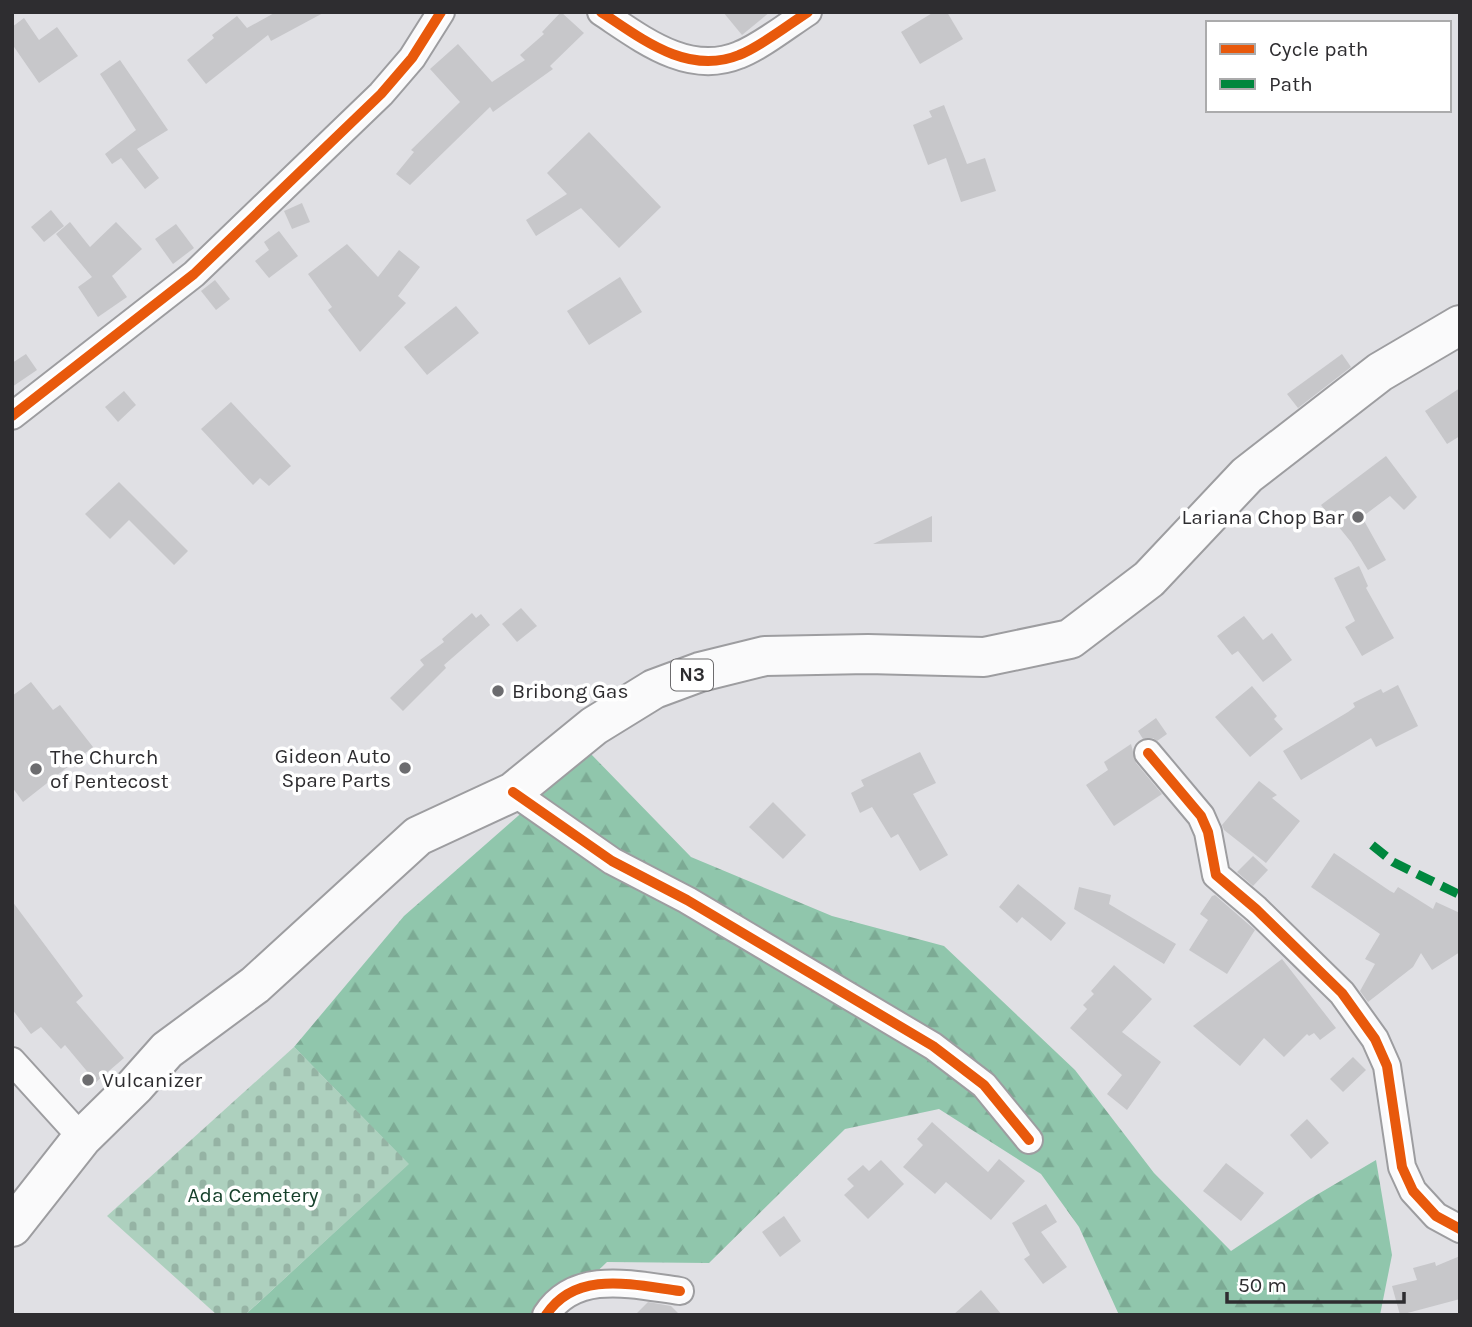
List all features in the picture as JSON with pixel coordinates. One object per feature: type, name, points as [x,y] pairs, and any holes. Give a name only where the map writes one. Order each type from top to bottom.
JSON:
[{"type":"main road","name":"N3","points":[[12,1227],[82,1138],[167,1050],[255,985],[418,836],[513,792],[594,726],[654,689],[700,672],[765,656],[868,654],[984,657],[1069,639],[1149,579],[1247,475],[1381,372],[1460,325]]},
{"type":"street","points":[[12,416],[194,274],[381,93],[412,58],[441,12]]},
{"type":"street","points":[[601,12],[675,57],[705,63],[739,55],[808,12]]},
{"type":"street","points":[[1148,753],[1201,816],[1208,832],[1216,875],[1256,909],[1342,993],[1375,1038],[1387,1066],[1402,1167],[1413,1191],[1436,1216],[1460,1229]]},
{"type":"street","points":[[513,792],[612,861],[687,900],[933,1046],[984,1085],[1029,1140]]},
{"type":"street","points":[[12,1061],[82,1138]]},
{"type":"street","points":[[546,1315],[554,1303],[572,1291],[609,1281],[680,1291]]},
{"type":"green space","points":[[590,753],[691,857],[832,916],[944,946],[1075,1070],[1154,1173],[1231,1251],[1308,1200],[1376,1160],[1392,1255],[1380,1315],[1119,1315],[1079,1227],[1041,1174],[939,1109],[845,1129],[709,1263],[607,1262],[552,1315],[245,1315],[408,1164],[294,1047],[404,916]]},
{"type":"green space","name":"Ada Cemetery","points":[[294,1047],[409,1164],[245,1315],[217,1315],[107,1216]]},
{"type":"building","points":[[276,12],[325,12],[271,41],[268,35],[206,84],[187,60],[214,38],[212,35],[237,16],[247,28]]},
{"type":"building","points":[[561,12],[584,33],[550,66],[553,69],[493,112],[490,107],[410,185],[396,174],[414,152],[411,150],[460,102],[430,69],[458,44],[492,82],[525,60],[520,55],[544,34],[542,32]]},
{"type":"building","points":[[723,12],[770,12],[742,35]]},
{"type":"building","points":[[934,12],[947,12],[963,39],[920,64],[901,32]]},
{"type":"building","points":[[24,18],[39,40],[57,27],[78,56],[39,83],[12,44],[12,27]]},
{"type":"building","points":[[120,60],[168,130],[137,149],[159,178],[145,189],[121,158],[112,164],[105,154],[136,130],[100,74]]},
{"type":"building","points":[[944,105],[967,164],[985,158],[996,191],[961,202],[946,158],[928,165],[913,125],[932,117],[929,111]]},
{"type":"building","points":[[589,132],[661,207],[619,248],[581,208],[536,236],[526,220],[567,194],[547,173]]},
{"type":"building","points":[[302,203],[310,222],[292,229],[284,211]]},
{"type":"building","points":[[51,210],[64,226],[44,242],[31,227]]},
{"type":"building","points":[[70,222],[90,247],[116,222],[142,249],[112,276],[127,297],[98,317],[78,287],[92,277],[56,234]]},
{"type":"building","points":[[176,224],[194,248],[173,264],[155,239]]},
{"type":"building","points":[[279,231],[298,256],[269,278],[255,261],[269,250],[264,242]]},
{"type":"building","points":[[347,244],[378,277],[399,250],[420,267],[398,296],[406,303],[360,352],[328,310],[332,307],[308,274]]},
{"type":"building","points":[[620,277],[642,312],[589,345],[567,311]]},
{"type":"building","points":[[215,280],[230,299],[216,310],[201,291]]},
{"type":"building","points":[[456,306],[479,333],[427,375],[404,347]]},
{"type":"building","points":[[26,354],[37,370],[12,387],[12,363]]},
{"type":"building","points":[[1342,354],[1351,367],[1298,408],[1287,394]]},
{"type":"building","points":[[1460,388],[1460,436],[1447,444],[1425,411]]},
{"type":"building","points":[[124,391],[136,405],[118,422],[105,407]]},
{"type":"building","points":[[231,402],[291,466],[269,486],[260,478],[253,485],[201,429]]},
{"type":"building","points":[[1386,456],[1417,497],[1404,510],[1390,496],[1362,517],[1386,560],[1368,570],[1351,542],[1321,505]]},
{"type":"building","points":[[119,482],[188,551],[174,565],[129,520],[110,539],[85,514]]},
{"type":"building","points":[[932,516],[932,542],[873,544]]},
{"type":"building","points":[[1359,566],[1368,586],[1366,588],[1394,638],[1362,656],[1345,627],[1355,621],[1334,578]]},
{"type":"building","points":[[521,608],[537,626],[517,642],[502,624]]},
{"type":"building","points":[[472,613],[476,618],[481,614],[490,625],[444,665],[446,668],[403,711],[390,698],[424,665],[420,660],[444,642],[442,639]]},
{"type":"building","points":[[1244,616],[1263,640],[1272,633],[1292,660],[1263,682],[1238,651],[1232,655],[1217,636]]},
{"type":"building","points":[[31,682],[53,710],[60,705],[93,747],[23,802],[12,787],[12,696]]},
{"type":"building","points":[[1398,685],[1418,726],[1376,747],[1371,738],[1301,780],[1283,751],[1348,712],[1355,707],[1353,703],[1381,689],[1383,693]]},
{"type":"building","points":[[1252,686],[1277,716],[1274,719],[1283,729],[1250,757],[1215,717]]},
{"type":"building","points":[[1156,718],[1167,734],[1157,741],[1153,738],[1143,739],[1138,731]]},
{"type":"building","points":[[1131,744],[1136,763],[1162,794],[1114,826],[1086,785],[1108,770],[1104,762]]},
{"type":"building","points":[[920,752],[936,783],[913,794],[948,855],[920,871],[898,834],[891,838],[872,807],[860,813],[851,793],[864,786],[861,780]]},
{"type":"building","points":[[1259,781],[1277,795],[1272,798],[1300,821],[1266,863],[1224,830],[1222,825]]},
{"type":"building","points":[[773,802],[806,835],[783,859],[749,827]]},
{"type":"building","points":[[1334,853],[1394,893],[1398,887],[1433,909],[1436,902],[1460,913],[1460,952],[1432,970],[1421,953],[1413,967],[1368,1002],[1360,991],[1375,964],[1365,959],[1380,934],[1311,887]]},
{"type":"building","points":[[1253,856],[1268,870],[1253,886],[1237,872]]},
{"type":"building","points":[[1018,884],[1066,923],[1051,941],[1022,917],[1017,923],[999,907]]},
{"type":"building","points":[[1079,887],[1111,895],[1109,904],[1176,944],[1164,964],[1074,909]]},
{"type":"building","points":[[1215,895],[1255,930],[1227,974],[1189,950],[1208,920],[1200,914]]},
{"type":"building","points":[[12,901],[83,996],[76,1002],[124,1058],[96,1082],[65,1045],[61,1049],[41,1027],[31,1034],[12,1009]]},
{"type":"building","points":[[1282,959],[1336,1028],[1320,1040],[1314,1033],[1309,1036],[1307,1034],[1284,1057],[1264,1038],[1240,1066],[1193,1026]]},
{"type":"building","points":[[1114,965],[1152,999],[1122,1032],[1161,1062],[1127,1110],[1107,1094],[1122,1075],[1070,1028],[1087,1009],[1083,1005],[1094,994],[1091,991]]},
{"type":"building","points":[[1353,1057],[1366,1070],[1343,1092],[1330,1079]]},
{"type":"building","points":[[1307,1119],[1329,1143],[1311,1159],[1290,1135]]},
{"type":"building","points":[[932,1122],[988,1172],[999,1159],[1025,1181],[991,1220],[946,1182],[935,1194],[903,1167],[923,1145],[917,1139]]},
{"type":"building","points":[[881,1160],[904,1184],[868,1219],[844,1195],[854,1186],[847,1179],[863,1165],[869,1171]]},
{"type":"building","points":[[1226,1163],[1264,1193],[1241,1221],[1203,1191]]},
{"type":"building","points":[[1046,1204],[1057,1222],[1041,1232],[1067,1267],[1043,1284],[1024,1259],[1030,1255],[1012,1223]]},
{"type":"building","points":[[784,1216],[801,1241],[780,1257],[762,1232]]},
{"type":"building","points":[[1460,1256],[1460,1299],[1400,1315],[1392,1286],[1417,1280],[1413,1268],[1435,1262],[1436,1266]]},
{"type":"building","points":[[981,1290],[1002,1315],[953,1315]]},
{"type":"building","points":[[648,1302],[671,1306],[680,1315],[635,1315]]},
{"type":"marked path","points":[[1372,845],[1393,862],[1460,895]]},
{"type":"cycle path","points":[[12,416],[194,274],[381,94],[412,58],[441,12]]},
{"type":"cycle path","points":[[601,12],[666,52],[702,61],[739,55],[808,12]]},
{"type":"cycle path","points":[[1148,753],[1201,816],[1208,832],[1216,875],[1256,909],[1342,993],[1375,1039],[1387,1066],[1402,1167],[1413,1191],[1436,1216],[1460,1229]]},
{"type":"cycle path","points":[[513,792],[612,861],[687,900],[933,1046],[984,1085],[1029,1140]]},
{"type":"cycle path","points":[[546,1315],[558,1301],[573,1291],[589,1286],[625,1284],[680,1291]]},
{"type":"place","name":"Lariana Chop Bar","points":[[1358,517]]},
{"type":"place","name":"Bribong Gas","points":[[498,691]]},
{"type":"place","name":"Gideon Auto Spare Parts","points":[[405,768]]},
{"type":"place","name":"The Church of Pentecost","points":[[36,769]]},
{"type":"place","name":"Vulcanizer","points":[[88,1080]]}]
